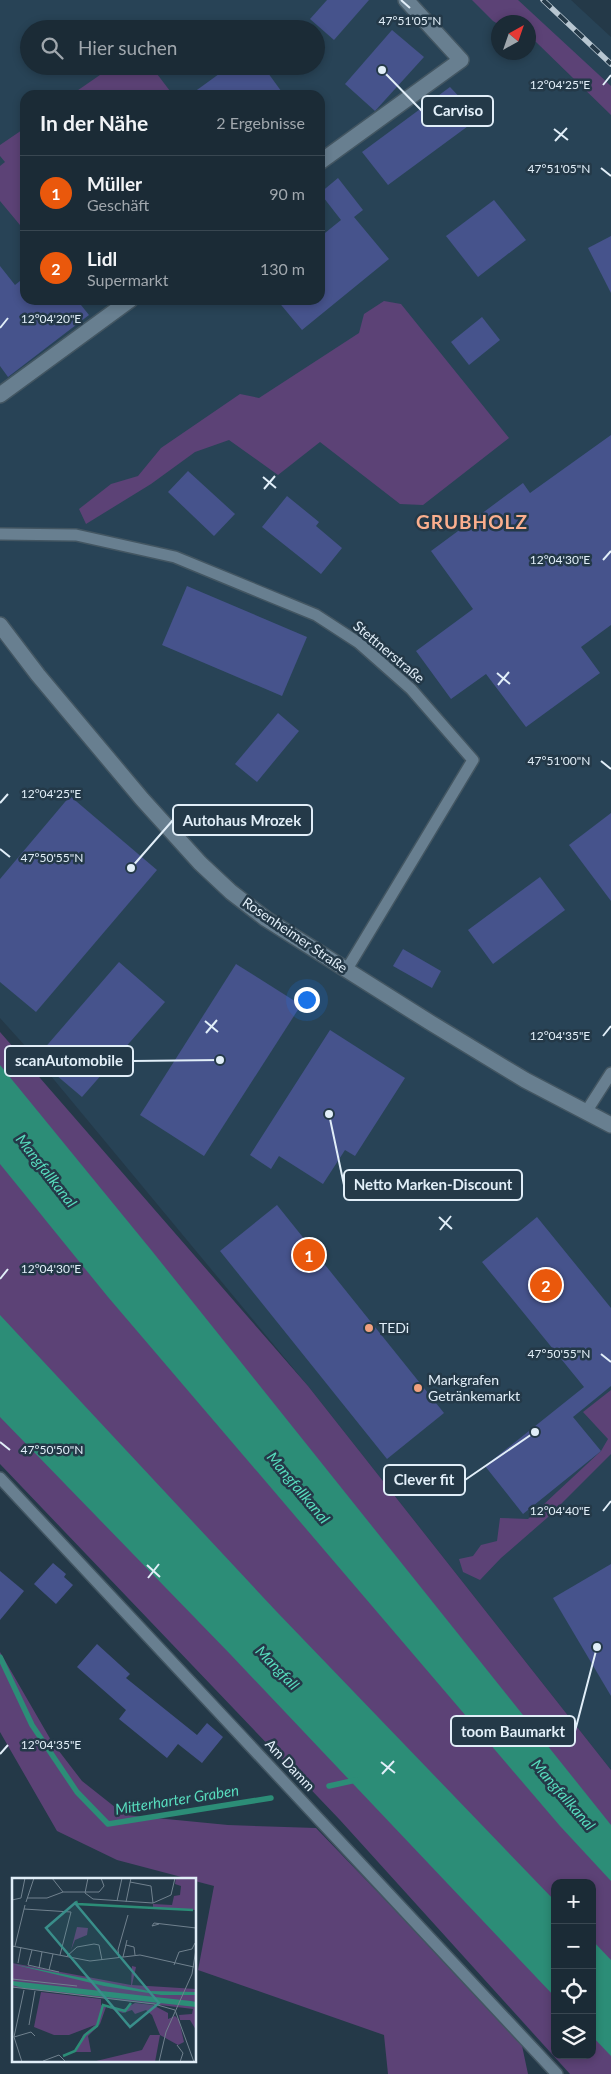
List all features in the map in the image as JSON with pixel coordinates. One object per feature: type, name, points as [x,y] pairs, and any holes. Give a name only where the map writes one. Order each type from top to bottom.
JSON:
[{"type":"street","points":[[325,158],[461,60],[406,0]]},
{"type":"street","points":[[0,395],[123,305]]},
{"type":"street","name":"Rosenheimer Straße","points":[[0,625],[38,675],[142,799],[200,862],[231,892],[266,919],[525,1080],[611,1126]]},
{"type":"lane","name":"Stettnerstraße","points":[[0,534],[76,535],[175,557],[316,615],[359,643],[411,688],[473,760],[347,970]]},
{"type":"lane","points":[[586,1112],[611,1073]]},
{"type":"lane","name":"Am Damm","points":[[0,1478],[557,2074]]},
{"type":"shaded area","points":[[0,0],[571,0],[611,37],[611,1770],[308,1386],[36,1058],[0,1018]]},
{"type":"shaded area","points":[[472,0],[518,0],[534,15],[491,15],[491,19]]},
{"type":"shaded area","points":[[536,17],[611,86],[611,115],[536,42]]},
{"type":"shaded area","points":[[100,75],[158,75],[169,90],[78,90]]},
{"type":"shaded area","points":[[20,131],[20,225],[0,201],[0,166],[5,162],[0,156],[0,145]]},
{"type":"shaded area","points":[[384,301],[401,304],[509,438],[423,505],[400,504],[320,442],[278,475],[229,440],[195,452],[151,484],[86,524],[79,509],[111,484],[138,476],[161,448],[240,394],[259,398],[359,333],[364,314]]},
{"type":"shaded area","points":[[0,1032],[308,1386],[611,1770],[611,2074],[570,2074],[556,2059],[596,2059],[596,1879],[551,1879],[551,2053],[340,1820],[0,1464]]},
{"type":"shaded area","points":[[611,1390],[611,1454],[547,1518],[501,1558],[480,1580],[463,1572],[459,1559],[473,1556],[481,1545],[497,1541],[500,1518],[528,1519],[601,1451],[608,1439],[583,1412]]},
{"type":"shaded area","points":[[0,1652],[52,1742],[82,1781],[125,1815],[228,1825],[316,1828],[521,2041],[528,2074],[388,2074],[384,2035],[198,1970],[214,1886],[196,1881],[196,1878],[185,1878],[117,1860],[57,1831],[0,1732]]},
{"type":"water","name":"Mangfallkanal","points":[[0,1065],[152,1251],[611,1825],[611,1881],[560,1826],[108,1297],[0,1164]]},
{"type":"water","name":"Mangfall","points":[[0,1315],[276,1611],[551,1897],[551,1993],[231,1655],[0,1417]]},
{"type":"water","points":[[596,1944],[611,1960],[611,2056],[596,2040]]},
{"type":"building","points":[[327,0],[369,0],[334,40],[325,32],[325,20],[310,19]]},
{"type":"building","points":[[392,30],[424,57],[375,111],[345,84]]},
{"type":"building","points":[[218,75],[270,75],[280,90],[197,90]]},
{"type":"building","points":[[450,87],[479,118],[388,185],[362,152]]},
{"type":"building","points":[[338,178],[363,210],[354,217],[389,259],[302,330],[281,305],[325,305],[325,233],[341,220],[325,199],[325,189]]},
{"type":"building","points":[[494,200],[526,240],[478,277],[446,236]]},
{"type":"building","points":[[611,236],[611,293],[588,248]]},
{"type":"building","points":[[0,266],[15,285],[20,281],[20,305],[81,305],[89,315],[8,377],[0,366]]},
{"type":"building","points":[[482,317],[500,340],[469,365],[451,342]]},
{"type":"building","points":[[611,435],[611,625],[581,647],[600,673],[526,727],[486,674],[451,699],[416,651],[473,609],[431,551],[523,483],[530,493]]},
{"type":"building","points":[[188,471],[235,514],[214,536],[168,492]]},
{"type":"building","points":[[287,496],[319,522],[316,526],[342,548],[321,574],[262,527]]},
{"type":"building","points":[[187,586],[307,637],[282,696],[162,645]]},
{"type":"building","points":[[278,713],[299,731],[257,782],[235,764]]},
{"type":"building","points":[[70,796],[157,870],[36,1012],[0,982],[0,879]]},
{"type":"building","points":[[611,813],[611,901],[569,845]]},
{"type":"building","points":[[540,877],[565,910],[493,964],[468,930]]},
{"type":"building","points":[[403,949],[441,971],[432,988],[393,966]]},
{"type":"building","points":[[119,962],[165,1002],[82,1097],[36,1058]]},
{"type":"building","points":[[236,964],[301,1005],[204,1156],[140,1115]]},
{"type":"building","points":[[330,1030],[405,1078],[355,1156],[345,1150],[323,1184],[279,1156],[271,1169],[250,1155]]},
{"type":"building","points":[[277,1205],[444,1413],[387,1459],[220,1251]]},
{"type":"building","points":[[537,1217],[611,1308],[611,1386],[573,1417],[601,1451],[523,1514],[485,1466],[584,1387],[482,1262]]},
{"type":"building","points":[[53,1563],[66,1574],[64,1577],[73,1585],[56,1604],[34,1584]]},
{"type":"building","points":[[611,1564],[611,1696],[553,1598]]},
{"type":"building","points":[[0,1571],[24,1591],[0,1620]]},
{"type":"building","points":[[97,1644],[130,1674],[126,1678],[197,1735],[207,1723],[223,1737],[202,1763],[178,1744],[167,1758],[119,1719],[126,1710],[77,1667]]},
{"type":"waterway","name":"Mitterharter Graben","points":[[0,1657],[32,1725],[77,1792],[108,1824],[271,1798]]},
{"type":"waterway","points":[[329,1786],[356,1780]]},
{"type":"railway","points":[[543,0],[611,64]]},
{"type":"place","name":"Carviso","points":[[382,70]]},
{"type":"place","name":"Autohaus Mrozek","points":[[131,868]]},
{"type":"place","name":"scanAutomobile","points":[[220,1060]]},
{"type":"place","name":"Netto Marken-Discount","points":[[329,1114]]},
{"type":"place","name":"Müller","points":[[309,1255]]},
{"type":"place","name":"Lidl","points":[[546,1285]]},
{"type":"place","name":"TEDi","points":[[369,1328]]},
{"type":"place","name":"Markgrafen Getränkemarkt","points":[[418,1388]]},
{"type":"place","name":"Clever fit","points":[[535,1432]]},
{"type":"place","name":"toom Baumarkt","points":[[597,1647]]},
{"type":"district","name":"GRUBHOLZ","points":[[472,522]]}]
